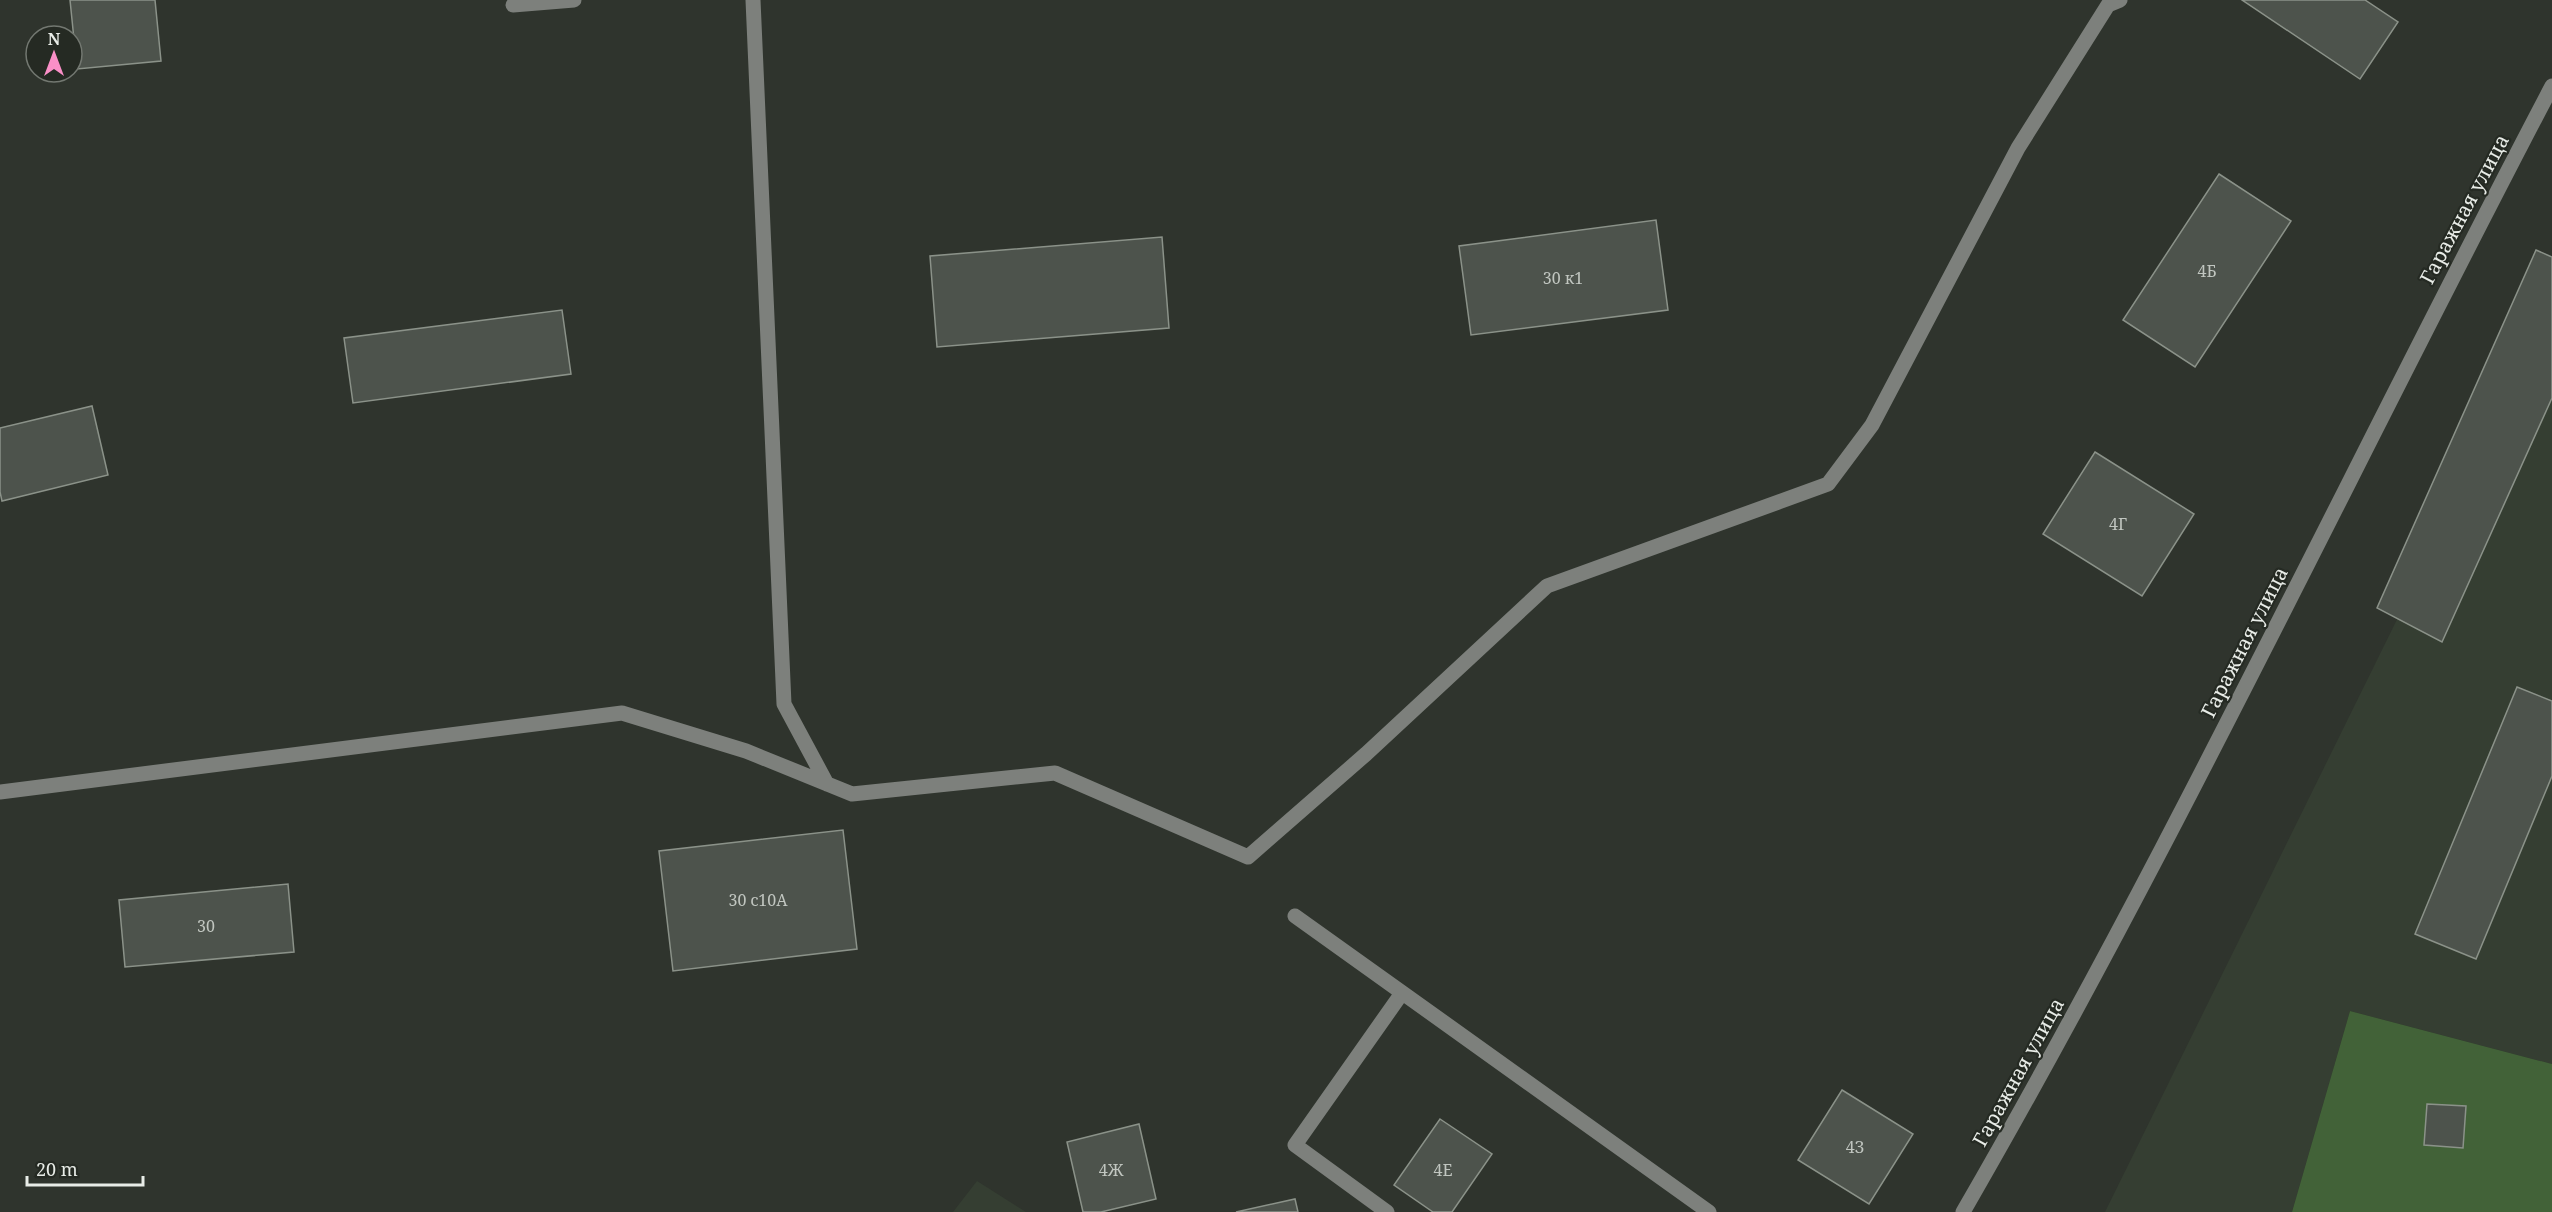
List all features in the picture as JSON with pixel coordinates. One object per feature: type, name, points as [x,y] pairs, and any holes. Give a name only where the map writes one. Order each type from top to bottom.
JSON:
[{"type":"street","points":[[513,5],[574,0]]},
{"type":"street","points":[[753,0],[784,704],[827,784]]},
{"type":"street","points":[[0,792],[622,713],[746,751],[852,794],[1055,772],[1248,857],[1366,754],[1547,586],[1828,484],[1872,425],[2018,148],[2108,5],[2120,0]]},
{"type":"street","name":"Гаражная улица","points":[[1963,1212],[2041,1077],[2153,869],[2450,281],[2552,86]]},
{"type":"street","points":[[1295,916],[1709,1212]]},
{"type":"street","points":[[1387,1212],[1295,1145],[1402,993]]},
{"type":"shaded area","points":[[2552,305],[2552,1064],[2350,1011],[2292,1212],[2105,1212]]},
{"type":"shaded area","points":[[977,1181],[1026,1212],[953,1212]]},
{"type":"green space","points":[[2350,1011],[2552,1064],[2552,1212],[2292,1212]]},
{"type":"building","points":[[70,0],[155,0],[161,61],[84,68],[84,24],[72,24]]},
{"type":"building","points":[[2242,0],[2365,0],[2398,22],[2360,79]]},
{"type":"building","points":[[2219,174],[2291,221],[2195,367],[2123,320]]},
{"type":"building","points":[[1656,220],[1668,310],[1471,335],[1459,246]]},
{"type":"building","points":[[1162,237],[1169,328],[937,347],[930,256]]},
{"type":"building","points":[[2536,250],[2552,257],[2552,398],[2442,642],[2377,608]]},
{"type":"building","points":[[562,310],[571,374],[353,403],[344,338]]},
{"type":"building","points":[[92,406],[108,475],[2,501],[0,428]]},
{"type":"building","points":[[2095,452],[2194,514],[2142,596],[2043,534]]},
{"type":"building","points":[[2517,687],[2552,701],[2552,776],[2476,959],[2415,934]]},
{"type":"building","points":[[843,830],[857,949],[673,971],[659,851]]},
{"type":"building","points":[[288,884],[294,952],[125,967],[119,900]]},
{"type":"building","points":[[1842,1090],[1913,1134],[1869,1204],[1798,1160]]},
{"type":"building","points":[[2427,1104],[2466,1106],[2463,1148],[2424,1145]]},
{"type":"building","points":[[1440,1119],[1492,1154],[1452,1212],[1433,1212],[1394,1185]]},
{"type":"building","points":[[1139,1124],[1156,1199],[1101,1212],[1083,1212],[1067,1142]]},
{"type":"building","points":[[1295,1199],[1298,1212],[1236,1212]]}]
